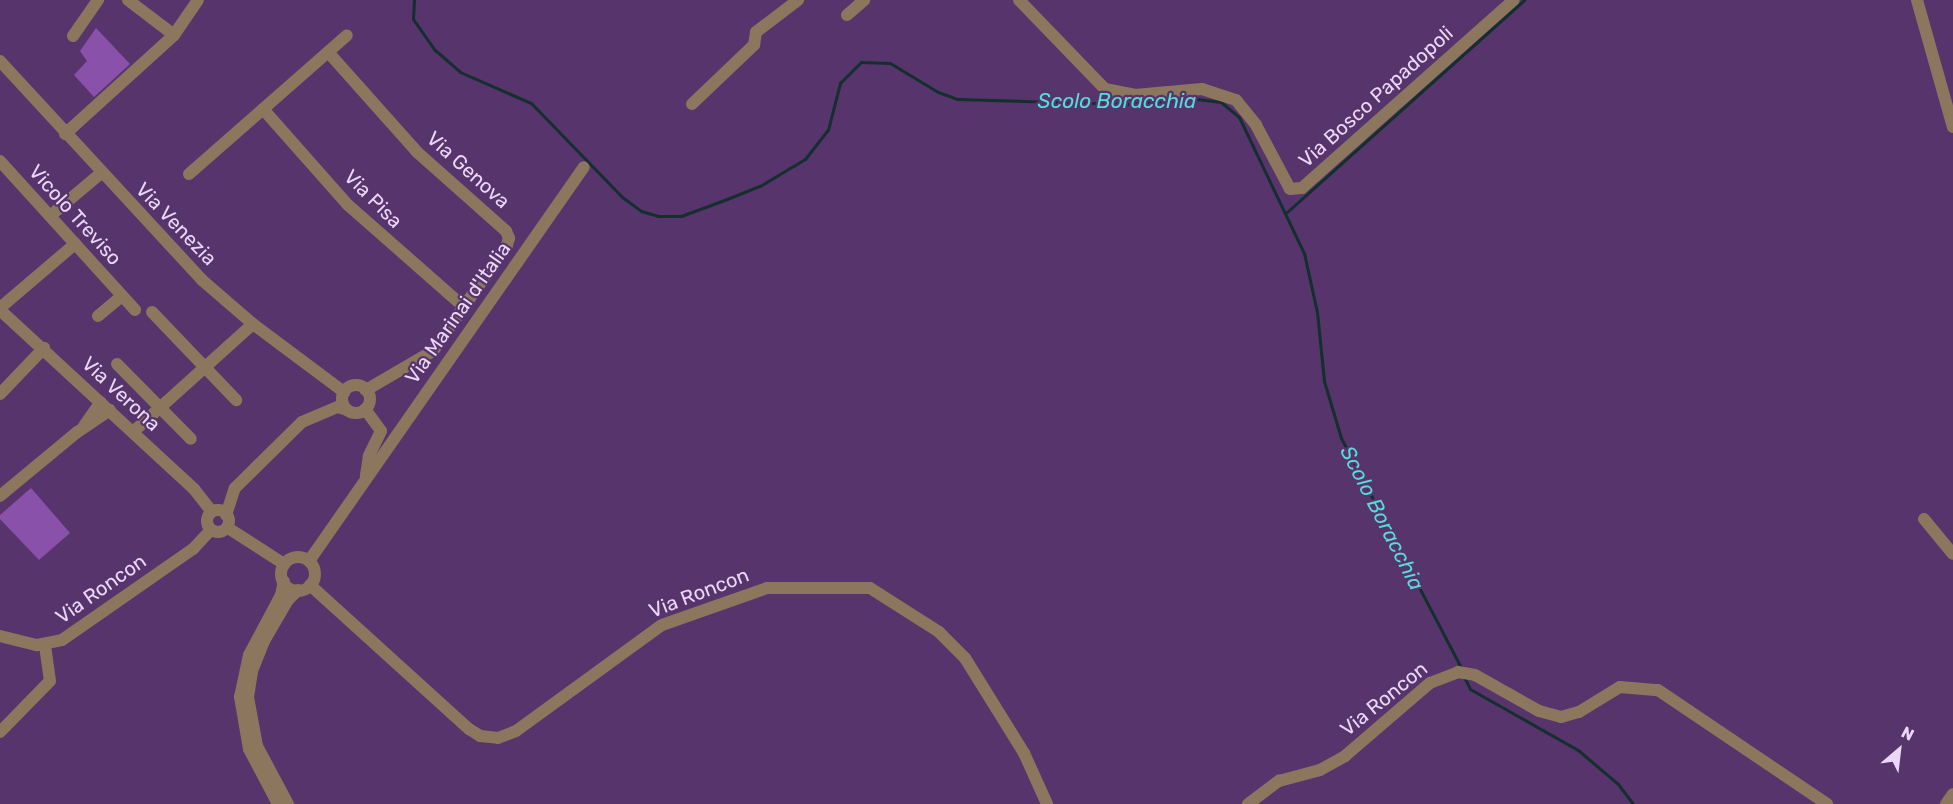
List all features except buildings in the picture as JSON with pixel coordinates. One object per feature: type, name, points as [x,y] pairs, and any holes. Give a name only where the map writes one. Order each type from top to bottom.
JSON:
[{"type":"street","points":[[73,36],[98,0]]},
{"type":"street","points":[[128,0],[174,34]]},
{"type":"street","points":[[65,134],[174,34],[198,0]]},
{"type":"street","points":[[692,104],[754,45],[756,32],[798,0]]},
{"type":"street","points":[[847,15],[864,0]]},
{"type":"street","name":"Via Bosco Papadopoli","points":[[1019,0],[1105,89],[1135,95],[1202,89],[1236,100],[1256,125],[1290,189],[1302,188],[1514,0]]},
{"type":"street","points":[[1917,0],[1953,128]]},
{"type":"street","points":[[189,174],[347,35]]},
{"type":"street","name":"Via Genova","points":[[328,52],[417,152],[506,231],[507,246],[433,351],[366,390]]},
{"type":"street","name":"Via Venezia","points":[[0,61],[181,259],[253,324],[344,392]]},
{"type":"street","name":"Via Pisa","points":[[263,109],[353,210],[464,307]]},
{"type":"street","name":"Vicolo Treviso","points":[[0,161],[135,310]]},
{"type":"street","name":"Via Marinai d'Italia","points":[[309,561],[584,167]]},
{"type":"street","points":[[50,216],[101,173]]},
{"type":"street","points":[[0,309],[75,244]]},
{"type":"street","name":"Vicolo Treviso","points":[[98,316],[122,296]]},
{"type":"street","name":"Via Verona","points":[[0,309],[194,489],[211,511]]},
{"type":"street","points":[[153,312],[236,400]]},
{"type":"street","points":[[133,432],[253,324]]},
{"type":"street","points":[[0,394],[44,348]]},
{"type":"street","points":[[117,364],[191,439]]},
{"type":"street","points":[[284,564],[228,528],[226,515],[235,488],[302,422],[338,407],[354,413],[365,409],[370,398],[366,390],[355,385],[344,392],[342,399],[347,410]]},
{"type":"street","points":[[0,496],[105,406]]},
{"type":"street","name":"Via Marinai d'Italia","points":[[364,482],[369,456],[381,431],[365,409]]},
{"type":"street","points":[[226,515],[218,510],[211,511],[206,522],[212,530],[219,534],[228,528]]},
{"type":"street","points":[[1924,519],[1953,554]]},
{"type":"street","name":"Via Roncon","points":[[0,636],[45,646],[62,640],[99,617],[193,549],[212,530]]},
{"type":"street","points":[[284,564],[296,557],[309,561],[315,571],[264,641],[252,671],[248,697],[257,746],[288,804]]},
{"type":"street","points":[[278,804],[249,749],[240,697],[249,655],[281,596],[284,564]]},
{"type":"street","name":"Via Roncon","points":[[284,581],[304,588],[469,729],[480,736],[498,738],[521,728],[662,625],[760,589],[843,585],[870,588],[932,626],[965,658],[1024,753],[1047,804]]},
{"type":"street","points":[[0,732],[50,681],[45,646]]},
{"type":"street","name":"Via Roncon","points":[[1248,804],[1279,781],[1320,770],[1345,756],[1430,683],[1463,672],[1539,711],[1561,717],[1579,712],[1620,687],[1658,690],[1827,804]]},
{"type":"street","points":[[1946,804],[1953,794]]},
{"type":"shaded area","points":[[96,28],[130,64],[94,97],[74,75],[87,61],[80,51]]},
{"type":"shaded area","points":[[31,488],[70,533],[39,560],[0,519],[0,515]]},
{"type":"waterway","name":"Scolo Boracchia","points":[[414,0],[413,19],[435,50],[460,72],[531,103],[622,197],[641,211],[658,216],[681,216],[727,199],[760,186],[805,159],[828,130],[840,83],[861,62],[890,63],[938,92],[957,99],[1126,104],[1197,99],[1221,102],[1239,117],[1304,253],[1317,312],[1324,381],[1341,438],[1461,668]]},
{"type":"waterway","points":[[1287,212],[1524,0]]},
{"type":"waterway","name":"Scolo Boracchia","points":[[1464,677],[1470,689],[1578,750],[1618,784],[1633,804]]}]
